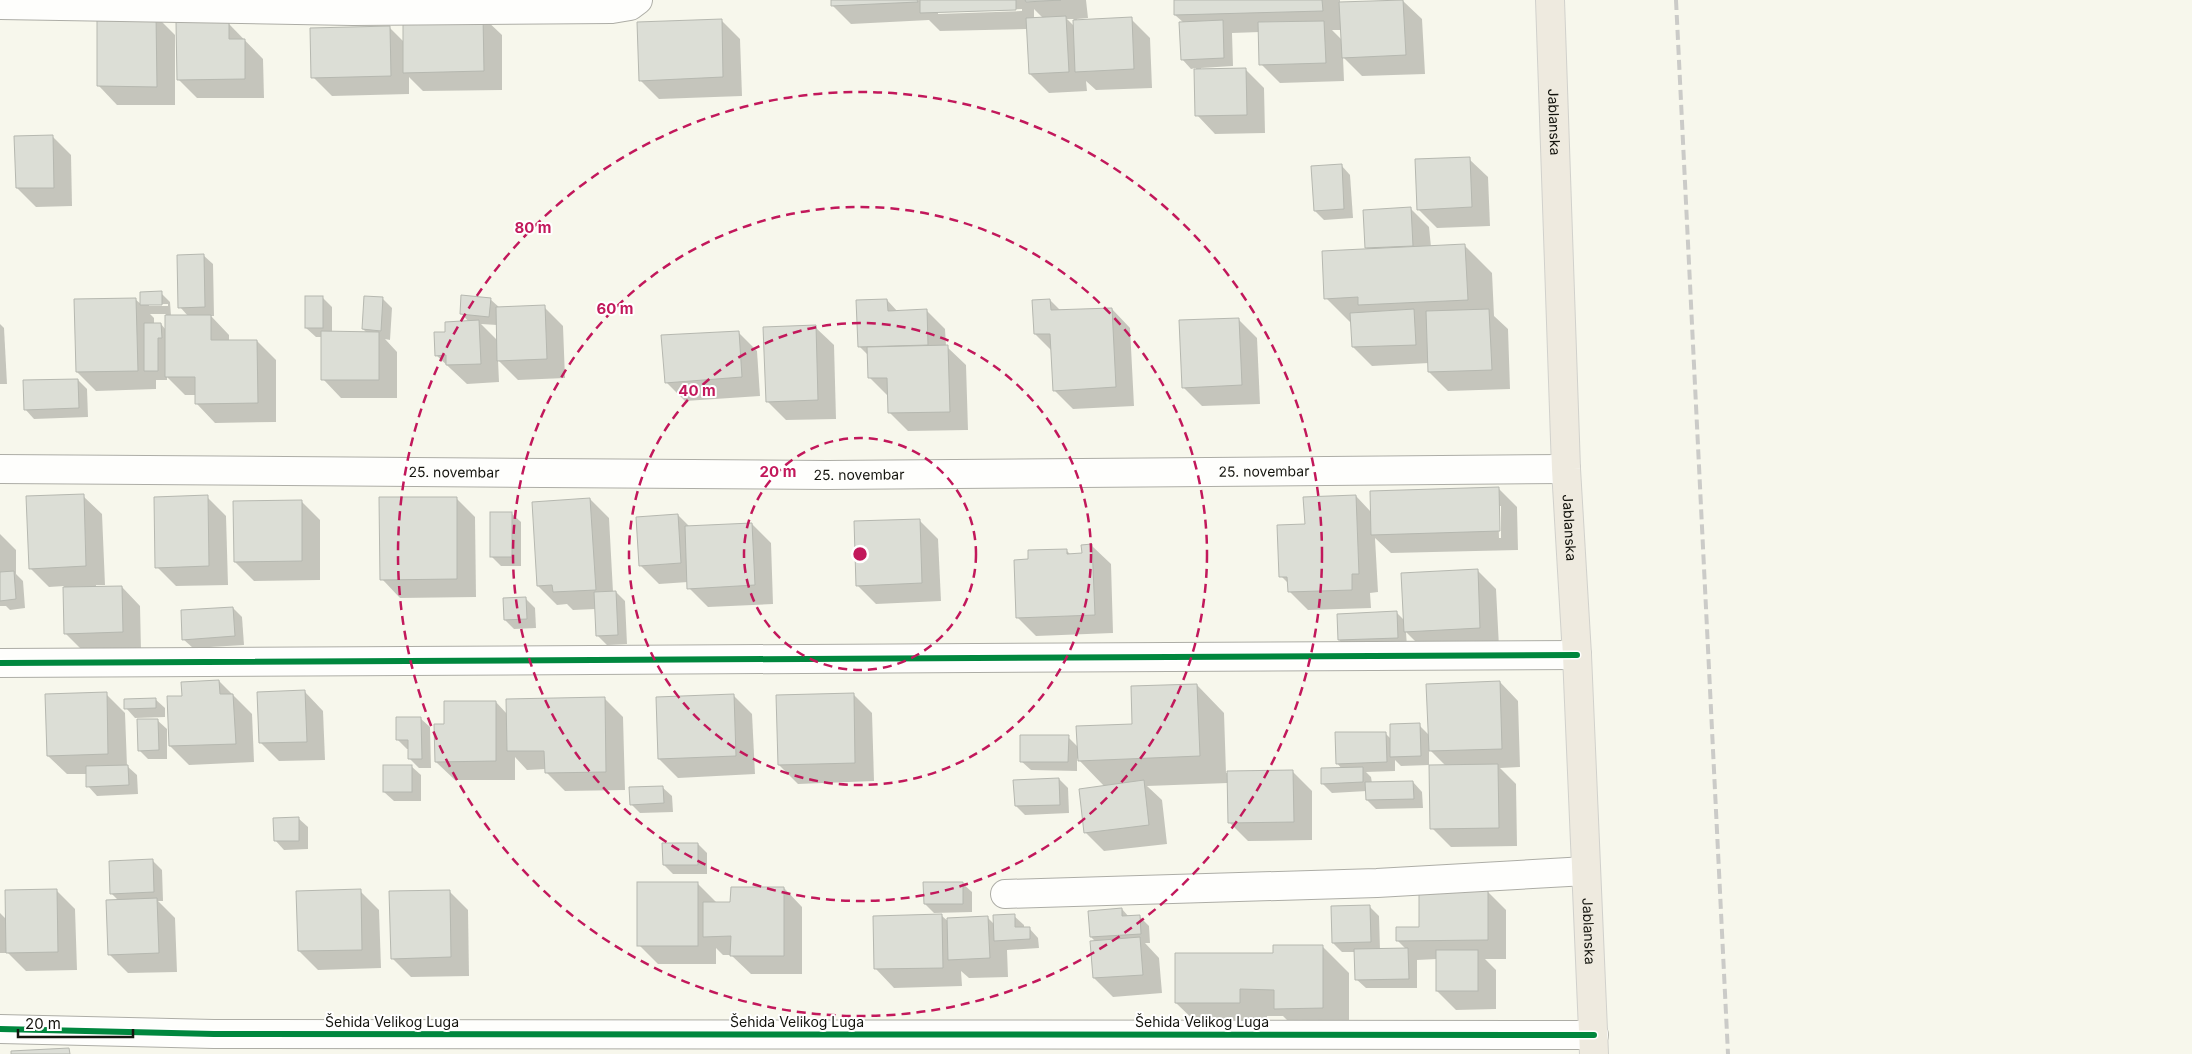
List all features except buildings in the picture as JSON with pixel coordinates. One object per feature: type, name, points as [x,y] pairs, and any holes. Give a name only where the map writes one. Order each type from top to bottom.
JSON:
[{"type":"main road","name":"Jablanska","points":[[1550,0],[1566,469],[1577,655],[1594,1045]]},
{"type":"street","points":[[0,5],[373,11],[612,9],[630,6],[638,0]]},
{"type":"street","name":"25. novembar","points":[[0,470],[836,475],[1566,469]]},
{"type":"street","points":[[0,663],[1577,655]]},
{"type":"street","points":[[1004,894],[1377,883],[1586,871]]},
{"type":"street","name":"Šehida Velikog Luga","points":[[0,1029],[214,1034],[1594,1045]]},
{"type":"railway","points":[[1676,0],[1728,1054]]},
{"type":"cycle path","points":[[0,663],[1577,655]]},
{"type":"cycle path","points":[[0,1029],[214,1034],[1594,1035]]}]
